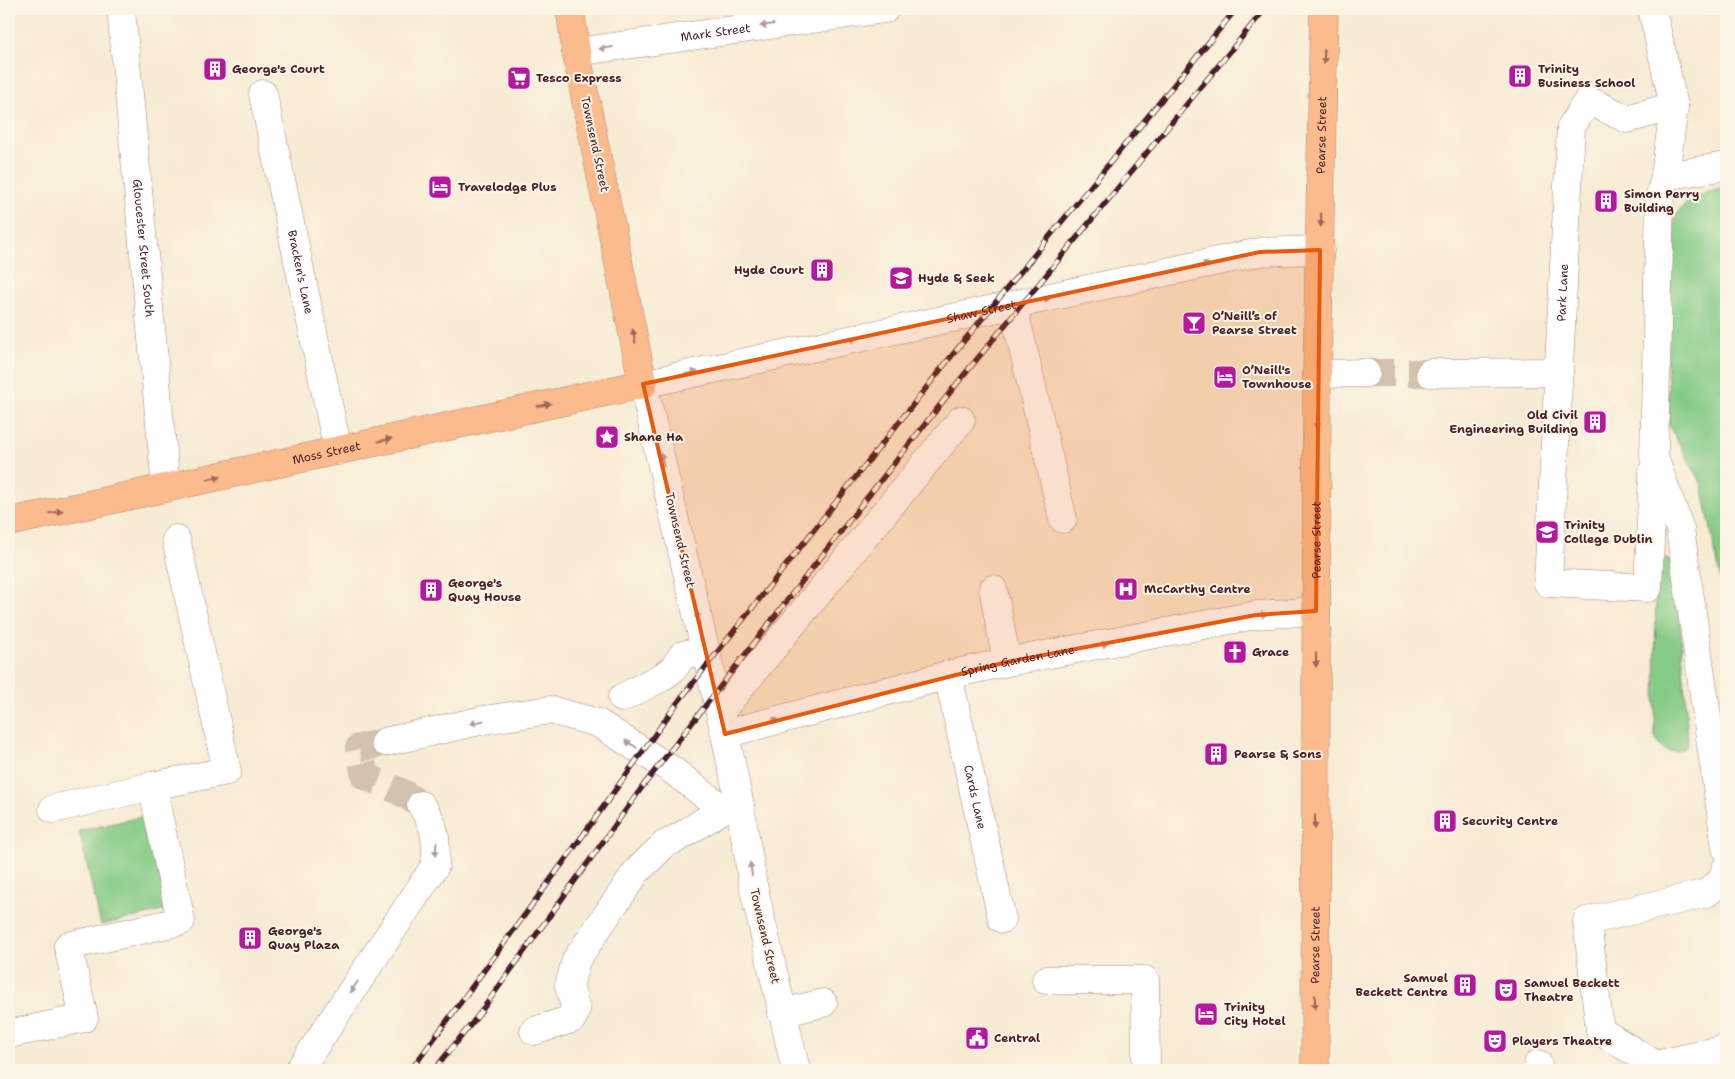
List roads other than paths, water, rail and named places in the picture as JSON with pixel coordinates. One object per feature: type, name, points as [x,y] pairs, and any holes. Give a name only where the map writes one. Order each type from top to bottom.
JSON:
[{"type":"main road","name":"Townsend Street","points":[[570,9],[576,52],[643,384]]},
{"type":"main road","name":"Pearse Street","points":[[1315,1070],[1317,374],[1324,9]]},
{"type":"main road","name":"Moss Street","points":[[9,522],[643,384]]},
{"type":"street","name":"Gloucester Street South","points":[[121,9],[166,488]]},
{"type":"street","name":"Mark Street","points":[[576,52],[885,9]]},
{"type":"street","points":[[1652,9],[1674,106],[1665,176],[1660,195],[1654,457],[1680,529],[1726,848]]},
{"type":"street","name":"Bracken's Lane","points":[[263,94],[338,451]]},
{"type":"street","name":"Park Lane","points":[[1654,457],[1648,588],[1548,583],[1571,127],[1588,100],[1626,119],[1674,106]]},
{"type":"street","points":[[1665,176],[1726,166]]},
{"type":"street","name":"Shaw Street","points":[[643,384],[1260,252],[1320,250]]},
{"type":"street","points":[[1013,306],[1062,519]]},
{"type":"street","points":[[1430,373],[1559,372]]},
{"type":"street","points":[[1317,374],[1366,373]]},
{"type":"street","name":"Townsend Street","points":[[643,384],[722,723],[732,808],[753,885],[796,1070]]},
{"type":"street","points":[[722,723],[961,420]]},
{"type":"street","points":[[53,808],[227,771],[176,539]]},
{"type":"street","points":[[993,589],[1007,662]]},
{"type":"street","name":"Spring Garden Lane","points":[[722,723],[1007,662],[1256,615],[1316,611]]},
{"type":"street","points":[[622,698],[662,677],[673,668],[682,655],[705,650]]},
{"type":"street","name":"Cards Lane","points":[[948,675],[1002,919]]},
{"type":"street","points":[[385,742],[484,720],[550,710],[598,723],[732,808],[664,845],[637,872],[576,960],[569,986],[576,1010],[572,1019],[534,1031]]},
{"type":"street","points":[[9,1034],[84,1018],[68,946],[181,921],[152,786]]},
{"type":"street","points":[[299,1070],[436,866],[437,839],[430,817],[421,804]]},
{"type":"street","points":[[1726,868],[1722,880],[1707,893],[1587,921],[1600,1031],[1656,1068],[1726,1049]]},
{"type":"street","points":[[1046,980],[1145,980],[1146,1070]]},
{"type":"street","points":[[782,1014],[823,1002]]},
{"type":"tunnel","points":[[1366,373],[1430,373]]},
{"type":"tunnel","points":[[385,742],[359,748],[365,776],[403,793],[421,805]]},
{"type":"railway","points":[[411,1070],[678,702],[945,364],[1236,9]]},
{"type":"railway","points":[[434,1070],[477,1017],[643,786],[859,508],[959,381],[1265,9]]},
{"type":"place","name":"George's Court","points":[[215,69]]},
{"type":"place","name":"Trinity Business School","points":[[1520,76]]},
{"type":"place","name":"Tesco Express","points":[[519,78]]},
{"type":"place","name":"Travelodge Plus","points":[[440,187]]},
{"type":"place","name":"Simon Perry Building","points":[[1606,201]]},
{"type":"place","name":"Hyde Court","points":[[822,270]]},
{"type":"place","name":"Hyde & Seek","points":[[901,278]]},
{"type":"place","name":"O’Neill’s of Pearse Street","points":[[1194,323]]},
{"type":"place","name":"O’Neill's Townhouse","points":[[1225,377]]},
{"type":"place","name":"Old Civil Engineering Building","points":[[1595,422]]},
{"type":"place","name":"Shane Ha","points":[[607,437]]},
{"type":"place","name":"Trinity College Dublin","points":[[1547,532]]},
{"type":"place","name":"McCarthy Centre","points":[[1126,589]]},
{"type":"place","name":"George's Quay House","points":[[431,590]]},
{"type":"place","name":"Grace","points":[[1235,652]]},
{"type":"place","name":"Pearse & Sons","points":[[1216,754]]},
{"type":"place","name":"Security Centre","points":[[1445,821]]},
{"type":"place","name":"George's Quay Plaza","points":[[250,938]]},
{"type":"place","name":"Samuel Beckett Centre","points":[[1465,985]]},
{"type":"place","name":"Samuel Beckett Theatre","points":[[1506,990]]},
{"type":"place","name":"Trinity City Hotel","points":[[1206,1014]]},
{"type":"place","name":"Central","points":[[977,1038]]},
{"type":"place","name":"Players Theatre","points":[[1495,1041]]}]
